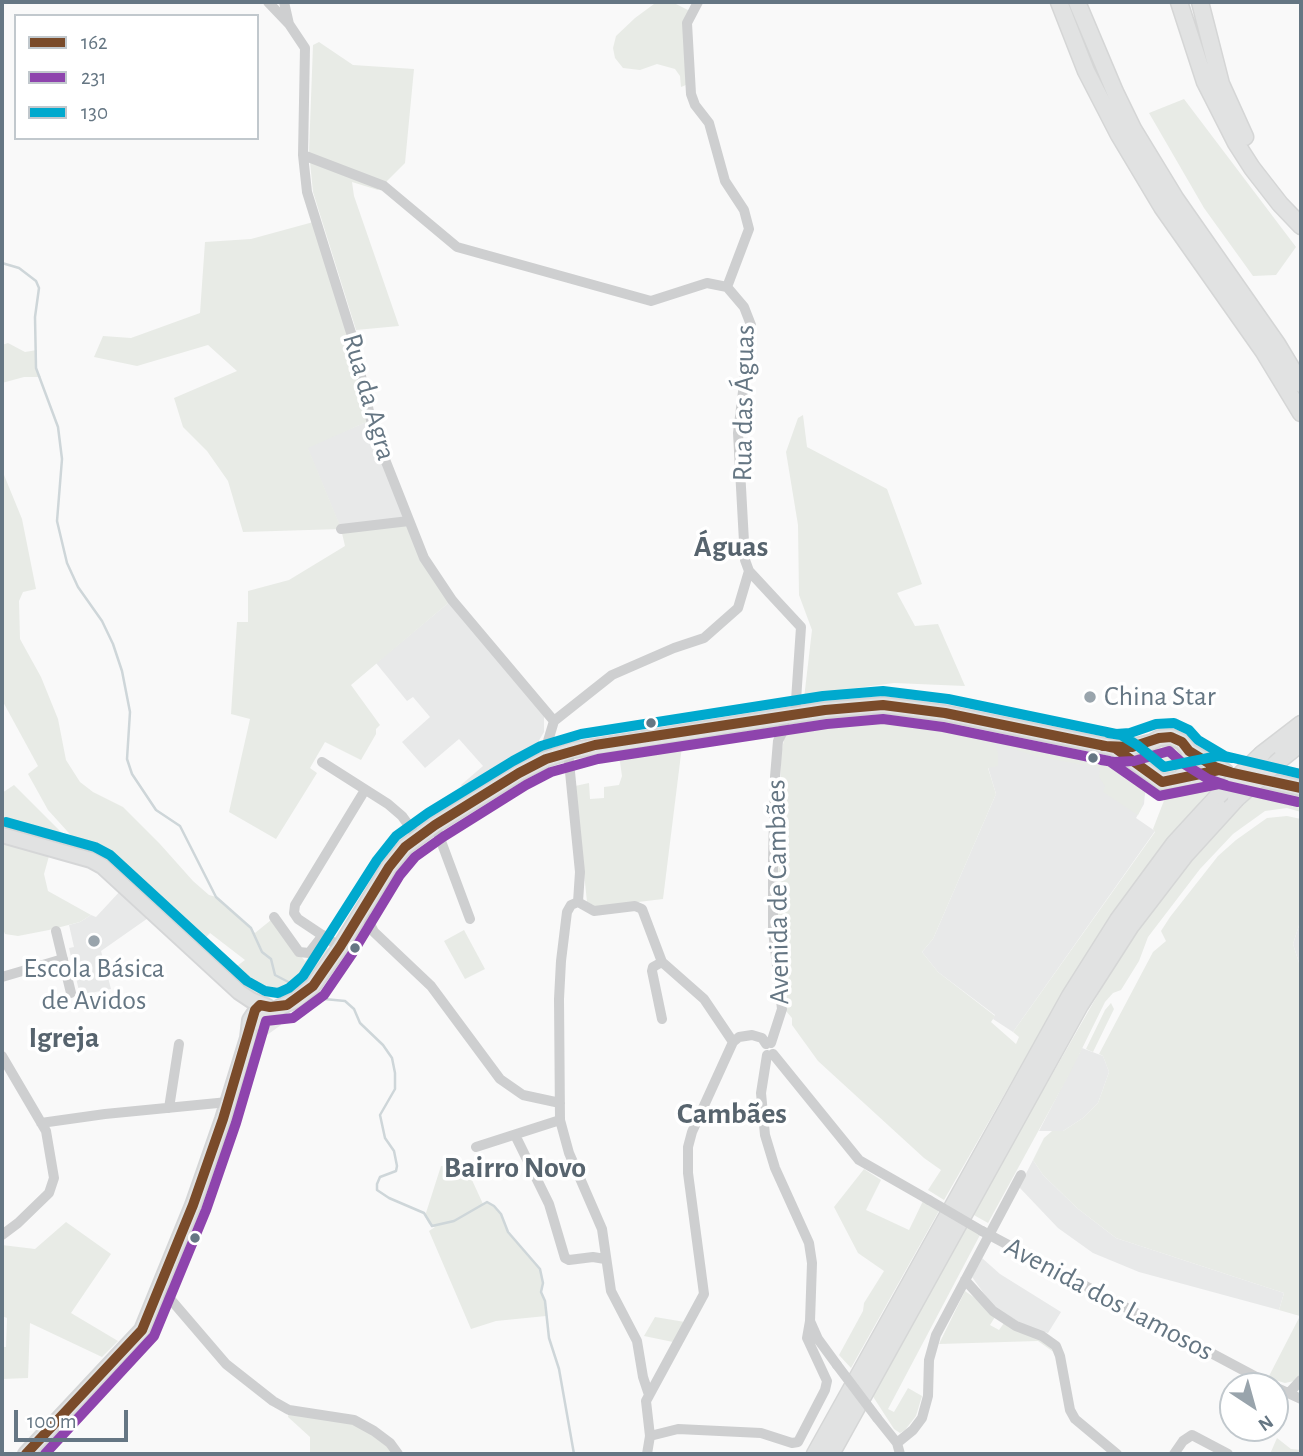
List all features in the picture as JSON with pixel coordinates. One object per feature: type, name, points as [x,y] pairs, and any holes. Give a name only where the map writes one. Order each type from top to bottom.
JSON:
[{"type":"highway","points":[[1059,2],[1086,71],[1119,135],[1162,207],[1264,352],[1301,413]]},
{"type":"highway","points":[[1077,2],[1133,129],[1175,198],[1277,344],[1301,384]]},
{"type":"highway","points":[[1179,2],[1205,82],[1236,143],[1280,204],[1301,226]]},
{"type":"highway","points":[[1191,2],[1219,106],[1236,143]]},
{"type":"highway","points":[[1200,2],[1221,84],[1240,127],[1257,157],[1301,212]]},
{"type":"highway","points":[[815,1454],[1070,996],[1118,920],[1174,844],[1218,796],[1262,754],[1301,724]]},
{"type":"highway","points":[[831,1454],[1080,1005],[1130,927],[1186,854],[1236,799],[1301,743]]},
{"type":"main road","points":[[253,1022],[296,1000],[313,986],[341,947],[398,854],[419,836],[519,773],[546,759],[568,752],[790,715],[860,706],[908,707],[1115,748],[1171,737],[1182,741],[1189,751],[1224,771],[1301,788]]},
{"type":"main road","points":[[1148,772],[1144,761],[1152,742]]},
{"type":"main road","points":[[1115,748],[1162,782],[1224,771]]},
{"type":"main road","points":[[1181,778],[1189,764],[1189,751]]},
{"type":"main road","points":[[2,835],[91,860],[102,866],[239,992],[260,1004],[280,1007]]},
{"type":"main road","points":[[239,992],[253,1022]]},
{"type":"main road","points":[[26,1454],[134,1340],[144,1325],[193,1205],[260,1004]]},
{"type":"street","name":"Rua da Agra","points":[[268,2],[289,23],[305,48],[303,155],[307,192],[352,336],[373,429],[409,521],[424,558],[452,600],[554,721]]},
{"type":"street","points":[[284,2],[289,23]]},
{"type":"street","points":[[698,2],[687,23],[691,94],[695,105],[709,123],[725,181],[744,210],[749,229],[727,287]]},
{"type":"street","name":"Rua das Águas","points":[[303,155],[384,186],[457,247],[651,301],[707,283],[727,287],[744,307],[751,325],[738,433],[745,560],[749,571]]},
{"type":"street","points":[[341,529],[409,521]]},
{"type":"street","points":[[749,571],[801,627],[790,715]]},
{"type":"street","points":[[546,759],[554,721],[620,671],[704,638],[738,608],[749,571]]},
{"type":"street","name":"Avenida de Cambães","points":[[650,1436],[678,1429],[761,1433],[792,1443],[798,1442],[827,1385],[827,1377],[807,1338],[812,1262],[809,1243],[775,1168],[762,1121],[761,1093],[769,1049],[782,1009],[773,931],[775,777],[778,741],[790,715]]},
{"type":"street","name":"Avenida de Cambães","points":[[769,719],[778,741]]},
{"type":"street","points":[[568,752],[580,872],[578,902]]},
{"type":"street","points":[[322,762],[402,816],[419,836],[441,845]]},
{"type":"street","points":[[341,947],[298,919],[294,913],[295,905],[365,790]]},
{"type":"street","points":[[435,825],[470,919]]},
{"type":"street","points":[[649,1395],[637,1341],[613,1296],[600,1224],[569,1153],[560,1119],[559,999],[561,961],[570,905],[578,902],[594,911],[635,906],[642,909],[662,962],[704,999],[733,1042]]},
{"type":"street","points":[[360,913],[367,918],[374,932],[431,986],[500,1079],[523,1095],[560,1103]]},
{"type":"street","points":[[274,918],[299,952],[309,953],[323,935]]},
{"type":"street","points":[[352,927],[358,931],[374,932]]},
{"type":"street","points":[[56,931],[71,993]]},
{"type":"street","points":[[2,977],[63,959]]},
{"type":"street","points":[[662,962],[653,967],[652,971],[662,1019]]},
{"type":"street","points":[[647,1454],[650,1436],[645,1405],[704,1294],[688,1173],[688,1147],[698,1116],[733,1042],[739,1037],[752,1035],[762,1038],[769,1049]]},
{"type":"street","points":[[169,1108],[178,1044]]},
{"type":"street","name":"Avenida dos Lamosos","points":[[769,1049],[859,1160],[875,1171],[1248,1372]]},
{"type":"street","points":[[2,1235],[39,1203],[53,1185],[49,1141],[41,1123],[3,1063]]},
{"type":"street","points":[[41,1123],[228,1102]]},
{"type":"street","points":[[476,1147],[560,1119]]},
{"type":"street","points":[[515,1135],[550,1204],[565,1258],[605,1259]]},
{"type":"street","points":[[810,1321],[818,1339],[899,1449],[922,1418],[928,1396],[932,1349],[936,1335],[986,1233],[1021,1175]]},
{"type":"street","points":[[965,1280],[993,1311],[1056,1346],[1070,1410],[1075,1419],[1117,1454]]},
{"type":"street","points":[[160,1287],[226,1364],[273,1401],[289,1410],[354,1420],[390,1443],[398,1454]]},
{"type":"street","points":[[1289,1393],[1301,1380]]},
{"type":"street","name":"Avenida dos Lamosos","points":[[1289,1393],[1301,1399]]},
{"type":"street","points":[[1174,1454],[1183,1441],[1192,1435],[1228,1454]]},
{"type":"shaded area","points":[[674,3],[688,10],[686,85],[681,87],[680,76],[675,69],[657,64],[640,70],[623,68],[615,58],[613,48],[616,36],[635,18],[654,4]]},
{"type":"shaded area","points":[[319,42],[353,65],[414,69],[405,163],[378,190],[352,182],[354,196],[399,326],[356,330],[313,192],[309,152],[313,45]]},
{"type":"shaded area","points":[[1184,99],[1296,247],[1276,275],[1253,276],[1204,208],[1149,113]]},
{"type":"shaded area","points":[[317,221],[371,420],[308,448],[341,528],[409,521],[452,600],[351,685],[380,725],[376,734],[361,760],[325,742],[310,768],[317,773],[276,839],[229,812],[250,719],[231,714],[237,622],[248,622],[248,591],[289,580],[345,546],[341,529],[243,532],[228,481],[207,451],[183,427],[174,398],[237,371],[208,345],[137,366],[94,357],[103,336],[131,338],[200,313],[205,242],[251,239]]},
{"type":"shaded area","points":[[8,343],[25,352],[37,350],[36,368],[41,377],[24,377],[2,383],[2,345]]},
{"type":"shaded area","points":[[803,415],[807,447],[887,489],[922,584],[897,593],[915,626],[938,624],[965,686],[894,683],[849,689],[803,707],[812,630],[799,595],[798,525],[786,452],[798,418]]},
{"type":"shaded area","points":[[371,420],[409,521],[341,529],[307,447]]},
{"type":"shaded area","points":[[2,470],[22,519],[36,589],[23,592],[19,601],[20,639],[41,677],[58,719],[66,760],[80,782],[93,792],[123,807],[193,881],[209,895],[216,897],[255,933],[271,920],[305,961],[322,945],[330,950],[314,974],[297,991],[284,997],[268,998],[251,994],[237,966],[245,960],[210,933],[197,947],[87,853],[48,810],[28,774],[38,766],[2,700]]},
{"type":"shaded area","points":[[452,600],[544,707],[544,732],[528,759],[469,797],[461,785],[483,766],[459,739],[425,768],[402,742],[430,717],[413,697],[407,701],[376,663]]},
{"type":"shaded area","points":[[912,713],[984,731],[998,753],[998,766],[988,768],[996,794],[933,939],[922,952],[938,972],[995,1016],[991,1022],[1016,1044],[1019,1037],[1013,1032],[1155,832],[1153,829],[1165,798],[1170,799],[1200,779],[1219,779],[1161,849],[1091,946],[944,1200],[928,1190],[941,1170],[924,1158],[818,1061],[792,1025],[792,1018],[786,1011],[777,924],[781,754],[785,735],[802,719],[843,714]]},
{"type":"shaded area","points":[[977,730],[1106,757],[1107,755],[1138,774],[1145,793],[1144,804],[1136,818],[1155,831],[1013,1032],[993,1019],[995,1015],[938,972],[922,952],[933,939],[996,794]]},
{"type":"shaded area","points":[[996,734],[1116,757],[1131,766],[1142,783],[1145,793],[1138,815],[1103,792],[1105,786],[1099,777],[1100,768],[1035,756],[1005,746],[1006,741],[1000,740]]},
{"type":"shaded area","points":[[683,738],[663,899],[597,907],[587,902],[575,786],[589,783],[590,799],[604,798],[604,787],[619,785],[622,776],[614,748]]},
{"type":"shaded area","points":[[1167,742],[1179,747],[1184,759],[1179,771],[1167,776],[1155,771],[1150,759],[1155,747]]},
{"type":"shaded area","points":[[14,785],[78,849],[76,852],[2,829],[2,793]]},
{"type":"shaded area","points":[[1261,787],[1301,797],[1301,812],[1287,808],[1265,811],[1233,834],[1200,869],[1148,937],[1139,961],[1121,990],[1113,993],[1105,1002],[1070,1073],[988,1223],[972,1214],[1116,963],[1146,919],[1202,847]]},
{"type":"shaded area","points":[[1287,816],[1301,819],[1301,919],[1293,944],[1301,969],[1301,1374],[1289,1382],[1289,1372],[1271,1372],[1300,1316],[1279,1310],[1284,1293],[1116,1238],[1077,1208],[1043,1175],[1033,1160],[1044,1138],[1052,1131],[1063,1131],[1083,1118],[1098,1103],[1109,1072],[1103,1056],[1099,1054],[1153,952],[1166,941],[1161,931],[1170,917],[1218,856],[1267,818]]},
{"type":"shaded area","points":[[2,835],[51,849],[44,874],[48,891],[91,915],[80,922],[49,930],[18,936],[5,934],[2,927]]},
{"type":"shaded area","name":"Escola Básica de Avidos","points":[[122,889],[151,916],[101,951],[111,989],[80,995],[69,948],[74,947],[69,925],[91,915],[96,917]]},
{"type":"shaded area","points":[[1301,919],[1301,969],[1293,944]]},
{"type":"shaded area","points":[[464,930],[485,969],[465,979],[444,941]]},
{"type":"shaded area","points":[[1111,1003],[1114,1009],[1093,1052],[1086,1049],[1105,1010]]},
{"type":"shaded area","points":[[274,1017],[282,1019],[281,1025],[267,1035],[255,1035],[258,1027]]},
{"type":"shaded area","points":[[1082,1048],[1103,1056],[1109,1072],[1098,1103],[1083,1118],[1063,1131],[1039,1131]]},
{"type":"shaded area","points":[[1033,1160],[1043,1175],[1077,1208],[1116,1238],[1284,1293],[1279,1310],[1139,1272],[1093,1253],[1058,1228],[1019,1187]]},
{"type":"shaded area","points":[[441,1166],[470,1168],[472,1180],[483,1204],[487,1202],[494,1206],[501,1214],[508,1232],[540,1269],[546,1316],[496,1321],[471,1329],[429,1231],[435,1227],[429,1224],[425,1216]]},
{"type":"shaded area","points":[[864,1169],[881,1180],[866,1210],[909,1230],[923,1201],[940,1209],[851,1368],[839,1355],[863,1311],[864,1303],[884,1271],[858,1253],[834,1207]]},
{"type":"shaded area","points":[[66,1222],[111,1254],[71,1313],[118,1341],[102,1357],[30,1323],[28,1378],[2,1379],[2,1347],[6,1347],[7,1318],[2,1316],[2,1245],[35,1249]]},
{"type":"shaded area","points":[[966,1226],[980,1235],[888,1409],[894,1412],[908,1388],[922,1396],[916,1416],[900,1433],[894,1429],[872,1395]]},
{"type":"shaded area","points":[[982,1258],[1000,1274],[1061,1312],[1048,1333],[1027,1327],[993,1306],[972,1277]]},
{"type":"shaded area","points":[[965,1291],[995,1317],[990,1325],[999,1330],[1004,1323],[1051,1345],[1055,1353],[1038,1341],[939,1344]]},
{"type":"shaded area","points":[[655,1317],[685,1322],[673,1342],[644,1336]]},
{"type":"shaded area","points":[[289,1410],[354,1420],[398,1454],[310,1454],[310,1437],[288,1417]]},
{"type":"shaded area","points":[[1275,1442],[1301,1450],[1301,1454],[1270,1454]]},
{"type":"waterway","points":[[2,263],[19,268],[36,281],[39,288],[35,317],[36,368],[58,427],[62,459],[57,521],[67,563],[78,587],[102,621],[122,671],[130,712],[127,759],[132,774],[156,810],[180,826],[216,897],[251,928],[262,952],[271,959],[275,975],[298,987]]},
{"type":"waterway","points":[[314,998],[345,1001],[354,1009],[360,1023],[383,1045],[392,1058],[395,1089],[380,1115],[385,1138],[394,1151],[397,1166],[396,1171],[380,1177],[377,1190],[424,1213],[432,1226],[454,1221],[487,1202],[501,1214],[508,1232],[540,1269],[549,1338],[559,1369],[574,1454]]},
{"type":"transit line","name":"130","points":[[6,822],[95,847],[110,855],[247,981],[265,991],[278,993],[303,976],[377,860],[396,836],[513,761],[541,746],[581,734],[823,696],[883,691],[948,699],[1116,734],[1130,733],[1156,724],[1174,723],[1189,730],[1198,740],[1225,756],[1301,774]]},
{"type":"transit line","name":"162","points":[[26,1454],[142,1330],[193,1205],[223,1119],[255,1010],[260,1005],[287,1005],[313,986],[389,867],[405,847],[435,825],[519,773],[546,759],[595,745],[825,710],[883,705],[945,713],[1115,748],[1162,782],[1219,770],[1301,788]]},
{"type":"transit line","name":"231","points":[[45,1454],[154,1336],[206,1210],[236,1123],[266,1021],[293,1018],[324,995],[400,875],[415,857],[526,785],[551,772],[598,759],[827,724],[883,719],[943,727],[1109,761],[1159,796],[1219,784],[1298,802]]},
{"type":"transit line","name":"130","points":[[1108,733],[1121,735],[1164,767],[1218,756],[1232,758]]},
{"type":"transit line","name":"162","points":[[1103,746],[1132,747],[1171,737],[1215,767],[1230,772]]},
{"type":"transit line","name":"231","points":[[1101,760],[1134,761],[1169,751],[1208,779],[1226,785]]},
{"type":"place","name":"China Star","points":[[1090,697]]},
{"type":"place","name":"Escola Básica de Avidos","points":[[94,941]]},
{"type":"district","name":"Águas","points":[[731,547]]},
{"type":"district","name":"Igreja","points":[[64,1038]]},
{"type":"district","name":"Cambães","points":[[732,1114]]},
{"type":"district","name":"Bairro Novo","points":[[515,1168]]}]
